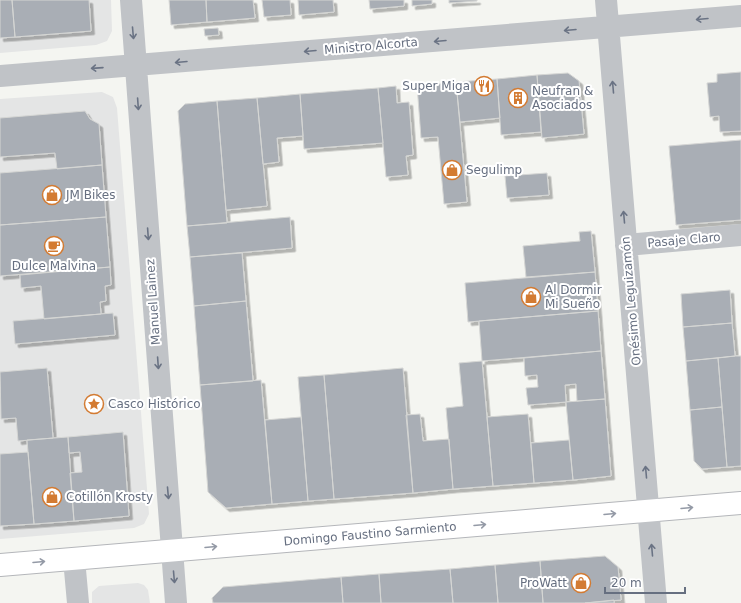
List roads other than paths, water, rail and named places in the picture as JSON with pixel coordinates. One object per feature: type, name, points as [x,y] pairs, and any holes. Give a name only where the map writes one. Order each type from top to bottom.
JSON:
[{"type":"main road","name":"Domingo Faustino Sarmiento","points":[[0,565],[741,503]]},
{"type":"street","name":"Manuel Lainez","points":[[131,0],[176,603]]},
{"type":"street","name":"Onésimo Leguizamón","points":[[606,0],[656,603]]},
{"type":"street","name":"Ministro Alcorta","points":[[0,76],[741,16]]},
{"type":"street","name":"Pasaje Claro","points":[[626,245],[741,235]]},
{"type":"street","points":[[74,559],[78,603]]},
{"type":"place","name":"Super Miga","points":[[484,86]]},
{"type":"place","name":"Neufran & Asociados","points":[[518,98]]},
{"type":"place","name":"Segulimp","points":[[452,170]]},
{"type":"place","name":"JM Bikes","points":[[52,195]]},
{"type":"place","name":"Dulce Malvina","points":[[54,246]]},
{"type":"place","name":"Al Dormir Mi Sueño","points":[[531,297]]},
{"type":"place","name":"Casco Histórico","points":[[94,404]]},
{"type":"place","name":"Cotillón Krosty","points":[[52,497]]},
{"type":"place","name":"ProWatt","points":[[581,583]]}]
